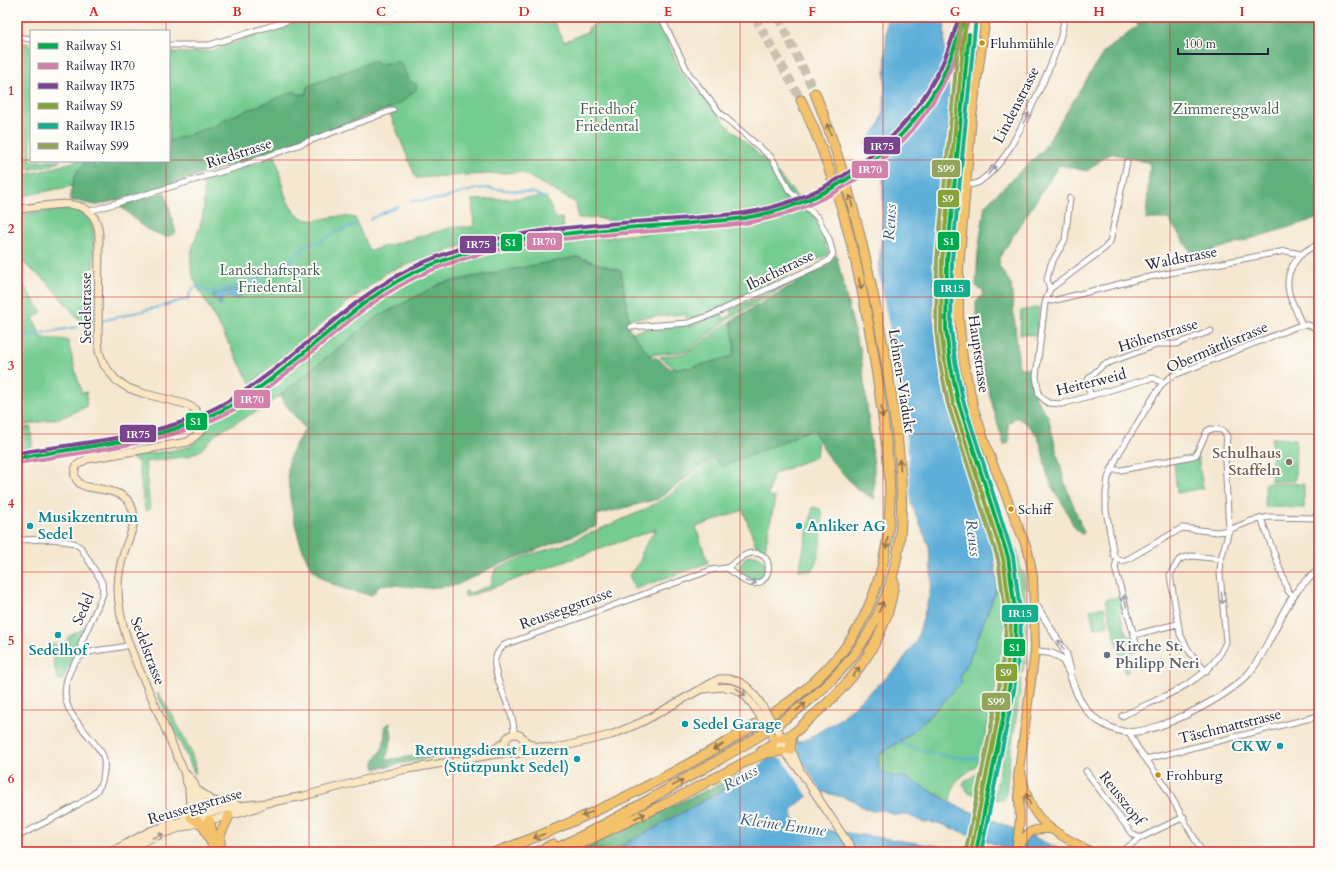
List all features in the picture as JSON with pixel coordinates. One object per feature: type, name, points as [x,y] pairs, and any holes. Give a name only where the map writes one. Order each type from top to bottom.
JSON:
[{"type":"highway","name":"Lehnen-Viadukt","points":[[815,93],[842,165],[860,237],[879,324],[893,407],[901,480],[900,532],[895,567]]},
{"type":"highway","points":[[496,852],[562,826],[667,776],[755,725],[815,680],[838,657],[850,640],[871,601],[884,562],[890,504],[887,443],[874,358],[852,246],[829,169],[801,100]]},
{"type":"highway","points":[[562,852],[663,804],[751,759],[766,753],[786,753],[792,734],[830,701],[859,668],[881,630],[893,597],[895,567]]},
{"type":"highway","points":[[549,852],[644,802],[757,737],[794,712],[829,683],[851,657],[870,630],[886,594],[895,567]]},
{"type":"highway","points":[[751,759],[776,735],[792,734]]},
{"type":"highway","points":[[536,852],[609,816],[644,802]]},
{"type":"highway","points":[[218,852],[220,835],[229,816]]},
{"type":"highway","points":[[188,818],[205,818],[218,852]]},
{"type":"main road","name":"Hauptstrasse","points":[[986,17],[974,98],[970,185],[958,288],[959,318],[963,359],[978,424],[1025,542],[1031,561],[1035,603],[1035,651],[1017,785],[1020,826],[1017,850]]},
{"type":"main road","points":[[17,209],[73,204],[83,206],[90,211]]},
{"type":"main road","name":"Sedelstrasse","points":[[90,211],[96,218],[99,231],[98,337],[99,352],[104,365],[116,380],[131,389],[190,406],[199,414],[202,422],[201,429],[197,435],[185,443],[91,458],[80,462],[75,468],[76,479],[80,485],[116,492],[126,500],[133,511],[133,525],[123,555],[118,584],[121,619],[129,645],[184,772],[189,791],[205,818]]},
{"type":"main road","points":[[555,748],[537,747],[525,741],[520,735],[514,733],[508,736],[505,742],[505,747],[509,752],[517,754],[522,751],[542,752],[599,739],[626,729],[719,679],[739,681],[748,687],[786,753],[854,852]]},
{"type":"main road","points":[[522,751],[525,741]]},
{"type":"main road","name":"Reusseggstrasse","points":[[485,756],[505,742]]},
{"type":"main road","name":"Reusseggstrasse","points":[[123,852],[150,838],[239,806],[267,803],[304,796],[402,770],[509,752]]},
{"type":"main road","points":[[1020,764],[1024,788],[1031,805],[1049,829],[1091,852]]},
{"type":"main road","name":"Sedelstrasse","points":[[184,772],[193,781],[197,789]]},
{"type":"main road","points":[[197,789],[212,801],[239,806]]},
{"type":"main road","points":[[197,789],[205,818]]},
{"type":"main road","points":[[188,818],[190,808],[189,791]]},
{"type":"main road","name":"Reusseggstrasse","points":[[205,818],[229,816],[250,811],[267,803]]},
{"type":"main road","name":"Reusseggstrasse","points":[[111,852],[143,834],[188,818]]},
{"type":"main road","points":[[1017,850],[1027,834],[1033,830],[1049,829]]},
{"type":"street","points":[[170,45],[209,45],[300,17]]},
{"type":"street","name":"Ibachstrasse","points":[[631,327],[688,323],[711,316],[828,261],[833,254],[829,239],[818,218],[789,190],[772,158],[720,113],[692,78],[661,17]]},
{"type":"street","name":"Lindenstrasse","points":[[970,185],[984,179],[1012,145],[1033,104],[1059,42],[1064,24],[1063,17]]},
{"type":"street","points":[[17,38],[30,39]]},
{"type":"street","name":"Riedstrasse","points":[[90,211],[241,166],[393,110]]},
{"type":"street","points":[[1050,289],[1105,248],[1110,242],[1127,162]]},
{"type":"street","name":"Heiterweid","points":[[1070,198],[1065,240],[1053,259],[1047,279],[1050,289],[1048,300],[1045,304],[1037,364],[1037,389],[1039,395],[1045,401],[1052,404],[1062,404],[1148,379],[1154,378],[1163,383]]},
{"type":"street","points":[[1319,244],[1301,254],[1293,264],[1288,280],[1290,294],[1302,325],[1308,325],[1319,329]]},
{"type":"street","name":"Waldstrasse","points":[[1048,300],[1052,301],[1139,279],[1286,251],[1301,254]]},
{"type":"street","name":"Obermättlistrasse","points":[[1136,643],[1115,568],[1117,559],[1114,556],[1106,510],[1106,493],[1111,470],[1118,456],[1163,383],[1172,376],[1302,325]]},
{"type":"street","name":"Höhenstrasse","points":[[1091,396],[1087,384],[1089,378],[1103,366],[1160,344],[1176,344],[1211,330]]},
{"type":"street","points":[[1111,470],[1121,470],[1196,455],[1208,431],[1211,429],[1222,430],[1227,436],[1225,460],[1229,530],[1221,559],[1226,642],[1216,661],[1206,672],[1183,686],[1122,716]]},
{"type":"street","points":[[1261,518],[1288,591],[1293,596]]},
{"type":"street","points":[[1117,559],[1122,561],[1128,559],[1182,528],[1212,532],[1229,530],[1261,518],[1319,518]]},
{"type":"street","name":"Sedel","points":[[17,540],[60,540],[74,543],[81,548],[102,582],[103,594],[81,643],[83,655]]},
{"type":"street","name":"Reusseggstrasse","points":[[514,733],[514,720],[494,667],[496,655],[504,645],[704,573],[727,568],[745,555],[754,553],[764,556],[769,566],[768,573],[765,578],[758,583],[747,582],[727,568]]},
{"type":"street","points":[[1206,672],[1184,643],[1177,624],[1170,581],[1172,570],[1179,560],[1192,556],[1221,559]]},
{"type":"street","points":[[1035,651],[1051,653],[1061,658],[1078,700],[1092,716],[1114,729],[1129,732],[1173,720],[1226,693],[1237,685],[1258,662],[1293,596],[1303,583],[1319,570]]},
{"type":"street","points":[[1035,603],[1066,653],[1070,662],[1072,682]]},
{"type":"street","points":[[1134,635],[1177,624]]},
{"type":"street","points":[[17,837],[90,797],[98,790],[102,782],[104,771],[102,752],[72,716],[66,700],[65,689],[70,671],[83,655],[129,645]]},
{"type":"street","name":"Täschmattstrasse","points":[[1147,759],[1319,716]]},
{"type":"street","points":[[1129,732],[1137,747],[1147,759],[1184,818],[1202,852]]},
{"type":"street","name":"Reusszopf","points":[[1086,771],[1132,834],[1140,838]]},
{"type":"street","name":"Reusszopf","points":[[1121,852],[1140,838],[1184,818]]},
{"type":"green space","name":"Friedhof Friedental","points":[[552,17],[564,42],[589,31],[588,28],[596,24],[594,20],[595,17],[658,17],[680,71],[731,129],[771,166],[815,218],[826,241],[824,242],[829,254],[761,287],[746,297],[691,320],[690,317],[686,318],[686,314],[629,319],[621,271],[577,257],[442,283],[375,318],[279,396],[264,407],[217,433],[201,450],[189,456],[145,462],[150,509],[147,511],[145,510],[138,461],[132,459],[132,456],[176,450],[191,446],[204,433],[211,421],[264,392],[390,291],[439,267],[482,253],[577,240],[715,226],[714,216],[619,223],[598,218],[578,218],[576,203],[521,172],[416,178],[388,109],[239,162],[146,192],[97,205],[70,200],[72,186],[17,197],[17,176],[47,170],[73,162],[170,162],[170,52],[187,53],[214,50],[292,23],[322,18]]},
{"type":"green space","name":"Zimmereggwald","points":[[1128,17],[1319,17],[1319,218],[1194,256],[1168,219],[1146,219],[1150,163],[1110,153],[1087,171],[1059,165],[999,258],[999,266],[1011,284],[1019,367],[1031,370],[1035,397],[1048,416],[1064,481],[1084,533],[1081,534],[1074,526],[1051,484],[1047,474],[1041,446],[1033,431],[1016,417],[1008,424],[1009,442],[1004,445],[989,392],[978,338],[976,301],[983,295],[983,290],[976,286],[978,252],[985,205],[1043,150],[1103,53],[1139,25]]},
{"type":"green space","points":[[967,18],[940,303],[952,394],[959,420],[993,516],[994,523],[960,430],[951,400],[947,385],[939,321],[938,283],[944,234],[957,88],[956,75],[952,61],[960,44]]},
{"type":"green space","points":[[17,42],[30,44],[30,162],[58,162],[52,165],[17,172]]},
{"type":"green space","points":[[375,60],[378,64],[397,62],[402,64],[408,80],[416,84],[417,89],[402,102],[388,109],[239,162],[146,192],[97,205],[70,200],[73,182],[78,170],[87,162],[93,162],[94,168],[112,162],[170,162],[170,141],[217,125],[222,120],[295,91],[297,94],[306,94],[308,86]]},
{"type":"green space","name":"Landschaftspark Friedental","points":[[276,156],[286,198],[297,215],[306,219],[316,220],[340,216],[355,218],[369,251],[453,227],[474,227],[472,200],[546,197],[556,219],[562,218],[564,228],[530,233],[510,233],[465,245],[389,271],[333,314],[251,384],[194,280],[191,260],[193,245],[201,223],[204,209],[203,181]]},
{"type":"green space","points":[[165,192],[176,233],[166,237],[146,229],[119,205]]},
{"type":"green space","points":[[63,209],[74,210],[83,214],[90,221],[94,232],[93,317],[91,326],[83,324],[46,281],[17,258],[17,216]]},
{"type":"green space","points":[[836,254],[858,346],[860,346],[874,467],[874,499],[857,489],[828,457],[813,429],[722,467],[713,458],[658,499],[597,515],[597,526],[493,567],[457,585],[428,588],[381,584],[372,595],[342,588],[329,582],[316,573],[310,564],[304,553],[295,523],[288,479],[290,457],[296,443],[305,429],[279,396],[375,318],[442,283],[577,257],[621,271],[629,319],[629,328],[651,357],[657,358],[671,369],[689,368],[733,356],[734,348],[732,320],[809,275],[825,268]]},
{"type":"green space","points":[[804,275],[730,318],[687,351],[649,355],[632,332],[645,329],[692,325],[722,313],[722,317],[727,318],[732,313],[730,310]]},
{"type":"green space","points":[[17,276],[42,312],[33,318],[39,331],[37,333],[44,338],[68,341],[82,393],[87,392],[86,407],[63,417],[17,427]]},
{"type":"green space","points":[[1039,307],[1036,335],[1020,334],[1021,311]]},
{"type":"green space","points":[[732,320],[734,354],[732,357],[689,368],[674,368],[660,357],[687,353]]},
{"type":"green space","points":[[31,427],[32,447],[17,450],[17,429]]},
{"type":"green space","points":[[813,429],[818,439],[816,457],[773,474],[768,496],[775,498],[765,549],[756,546],[743,510],[696,527],[708,563],[635,589],[629,575],[641,560],[641,552],[656,529],[466,597],[464,595],[465,591],[470,593],[491,585],[495,569],[529,555],[560,546],[642,511],[667,497],[714,459],[722,467]]},
{"type":"green space","points":[[1272,438],[1296,439],[1295,481],[1271,481]]},
{"type":"green space","points":[[1198,458],[1203,488],[1177,493],[1174,463]]},
{"type":"green space","points":[[1265,483],[1304,484],[1304,508],[1265,507]]},
{"type":"green space","points":[[813,507],[820,509],[822,514],[822,530],[819,549],[813,570],[799,570]]},
{"type":"green space","points":[[1010,535],[1015,550],[1017,550],[1021,572],[1024,572],[1026,664],[1023,664],[1023,672],[1019,674],[1021,656],[1020,604]]},
{"type":"green space","points":[[996,540],[1000,540],[1001,544],[1010,608],[1011,656],[1009,672],[1004,669],[1008,637]]},
{"type":"green space","points":[[753,555],[762,559],[766,568],[762,577],[753,581],[744,577],[740,568],[744,559]]},
{"type":"green space","points":[[1001,589],[1006,620],[1005,638],[982,756],[978,764],[957,781],[949,802],[942,796],[926,790],[907,778],[891,776],[883,772],[878,767],[879,755],[907,737],[942,704],[967,665],[996,590]]},
{"type":"green space","points":[[1121,596],[1125,610],[1120,614],[1127,635],[1133,639],[1136,651],[1123,655],[1128,672],[1125,673],[1105,600]]},
{"type":"green space","points":[[1104,607],[1108,625],[1094,628],[1090,610]]},
{"type":"green space","points":[[86,627],[78,647],[77,655],[67,668],[63,680],[58,680],[51,644],[66,643],[68,637]]},
{"type":"green space","points":[[1004,675],[1008,675],[1008,680],[984,797],[968,792],[963,785],[966,780],[974,776],[986,760],[1002,677]]},
{"type":"green space","points":[[1019,676],[1022,679],[1005,798],[1002,800],[994,799]]},
{"type":"green space","points":[[158,693],[169,709],[188,745],[195,766],[195,774],[157,694]]},
{"type":"green space","points":[[390,723],[392,737],[386,760],[462,749],[464,751],[375,769],[374,761],[384,743],[385,726]]},
{"type":"green space","points":[[753,773],[611,852],[578,852],[651,815],[737,776]]},
{"type":"water","points":[[887,17],[945,17],[944,47],[949,68],[948,82],[951,101],[933,293],[933,321],[942,384],[951,417],[990,526],[997,581],[996,590],[967,665],[960,676],[962,682],[915,730],[879,755],[878,767],[883,772],[891,776],[907,778],[957,806],[1036,838],[1065,852],[1016,852],[938,823],[923,822],[908,815],[896,815],[884,810],[872,811],[862,807],[853,800],[819,791],[806,797],[792,809],[793,818],[799,826],[979,852],[611,852],[753,773],[781,746],[806,740],[837,721],[898,667],[917,640],[932,581],[929,546],[913,508],[888,457],[868,293],[879,271],[883,213],[883,157],[865,144],[880,124],[884,105]]},
{"type":"water","points":[[237,289],[241,297],[223,298],[221,305],[219,305],[219,299],[215,300],[212,297],[215,294]]},
{"type":"pier","points":[[948,56],[950,64],[932,98],[910,129],[880,158],[877,155],[895,137],[928,96]]},
{"type":"pier","points":[[877,266],[895,355],[908,451],[911,507],[887,458],[871,379],[866,293]]},
{"type":"pier","points":[[795,741],[798,755],[823,794],[819,793],[809,798],[783,760],[771,756],[780,744]]},
{"type":"waterway","points":[[411,201],[441,199],[476,189],[487,188],[534,193],[545,198]]},
{"type":"waterway","points":[[370,219],[398,206]]},
{"type":"waterway","points":[[102,321],[189,298],[191,290],[196,287],[205,289],[208,292],[242,285],[258,279],[285,265],[308,244],[318,243],[338,231],[355,225]]},
{"type":"waterway","points":[[17,337],[78,327]]},
{"type":"waterway","points":[[895,740],[913,748],[935,754],[958,758],[977,758]]},
{"type":"tunnel","points":[[755,17],[801,100]]},
{"type":"tunnel","points":[[778,17],[815,93]]},
{"type":"rail line","name":"IR75","points":[[17,453],[126,436],[180,423],[206,413],[255,384],[371,292],[396,276],[422,263],[460,249],[499,238],[540,231],[580,226],[744,213],[773,207],[828,185],[853,169],[876,151],[898,130],[917,107],[941,66],[959,17]]},
{"type":"rail line","name":"S99","points":[[961,17],[937,259],[936,330],[940,364],[948,404],[998,559],[1006,618],[1005,644],[999,687],[966,850]]},
{"type":"rail line","name":"S1","points":[[17,458],[126,441],[153,435],[205,418],[230,406],[256,390],[350,314],[399,280],[426,267],[464,253],[503,243],[543,236],[744,218],[803,202],[830,189],[856,173],[880,155],[902,134],[921,111],[938,85],[950,60],[964,17]]},
{"type":"rail line","name":"S9","points":[[966,17],[942,260],[941,330],[945,363],[953,403],[1003,558],[1011,618],[1010,645],[1004,688],[971,851]]},
{"type":"rail line","name":"IR15","points":[[976,17],[952,260],[951,329],[955,361],[963,400],[1013,556],[1021,618],[1020,646],[1014,690],[981,852]]},
{"type":"rail line","name":"IR70","points":[[18,463],[139,443],[197,426],[225,414],[252,399],[274,383],[336,331],[379,298],[402,284],[427,272],[465,258],[504,248],[544,241],[745,223],[804,207],[833,193],[859,177],[884,158],[906,137],[926,113],[942,86],[961,44],[969,18]]},
{"type":"rail line","name":"S1","points":[[969,34],[947,260],[946,329],[950,362],[958,401],[1008,557],[1016,618],[1015,645],[1009,689],[976,852]]},
{"type":"place","name":"Fluhmühle","points":[[982,43]]},
{"type":"place","name":"Schulhaus Staffeln","points":[[1289,462]]},
{"type":"place","name":"Schiff","points":[[1011,509]]},
{"type":"place","name":"Musikzentrum Sedel","points":[[30,526]]},
{"type":"place","name":"Anliker AG","points":[[799,526]]},
{"type":"place","name":"Sedelhof","points":[[58,635]]},
{"type":"place","name":"Kirche St. Philipp Neri","points":[[1107,655]]},
{"type":"place","name":"Sedel Garage","points":[[685,724]]},
{"type":"place","name":"CKW","points":[[1280,746]]},
{"type":"place","name":"Rettungsdienst Luzern (Stützpunkt Sedel)","points":[[577,759]]},
{"type":"place","name":"Frohburg","points":[[1158,775]]},
{"type":"water label","name":"Reuss","points":[[889,222]]},
{"type":"water label","name":"Reuss","points":[[974,538]]},
{"type":"water label","name":"Reuss","points":[[740,777]]},
{"type":"water label","name":"Kleine Emme","points":[[783,824]]}]
